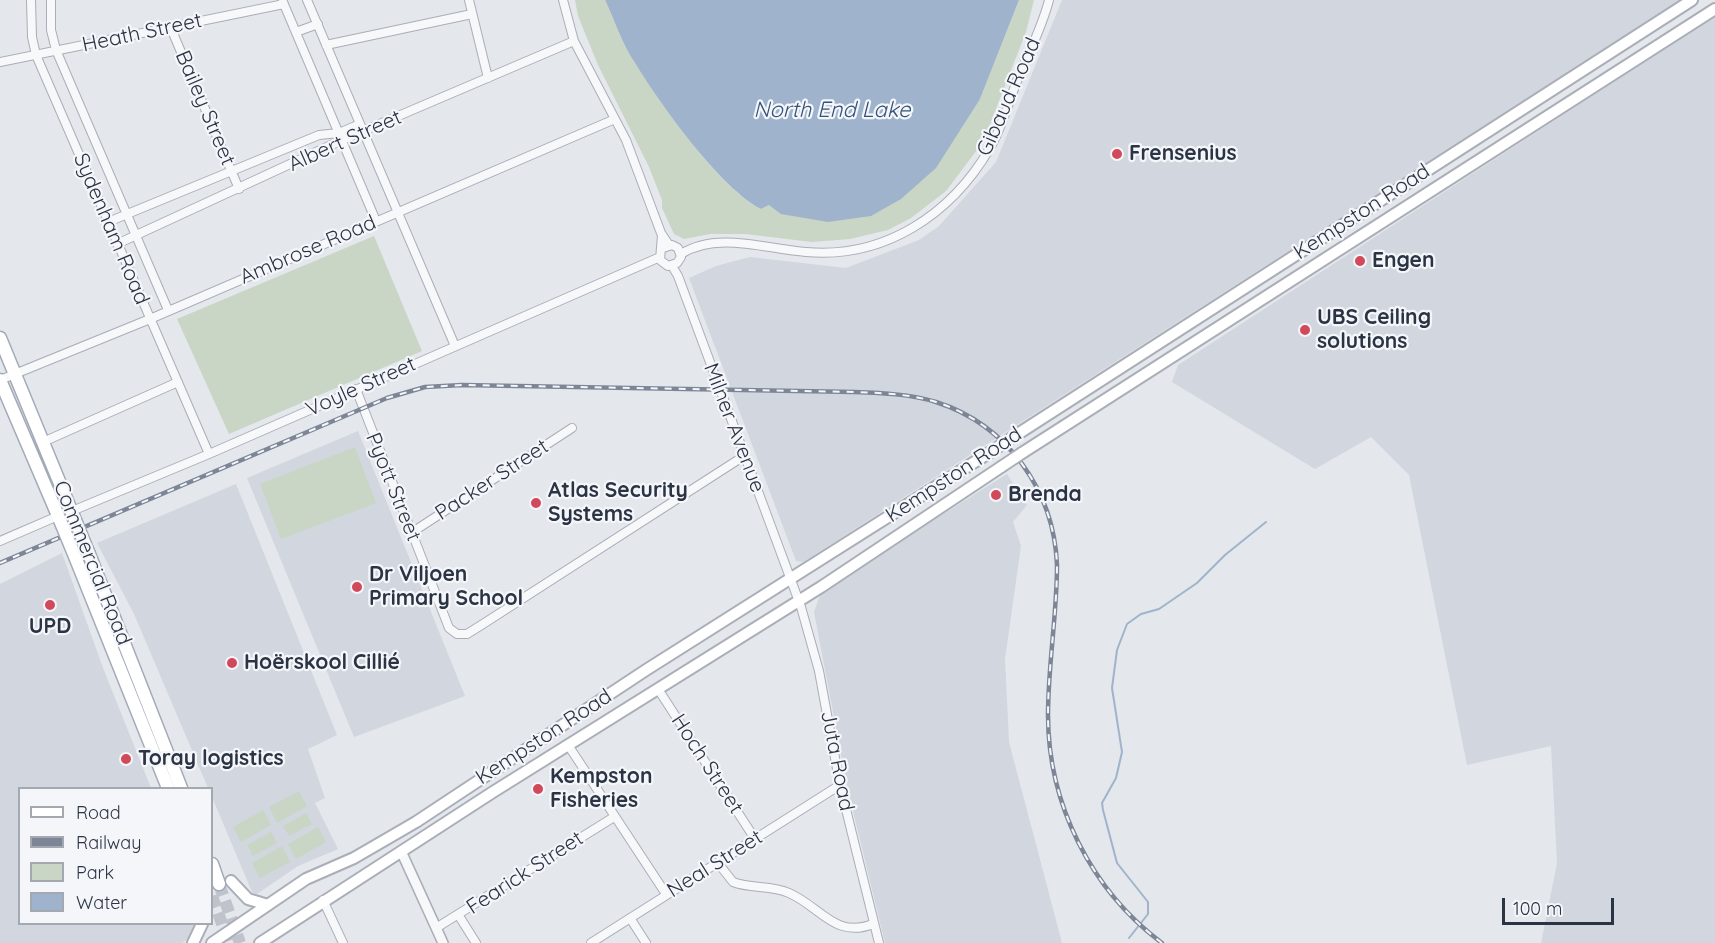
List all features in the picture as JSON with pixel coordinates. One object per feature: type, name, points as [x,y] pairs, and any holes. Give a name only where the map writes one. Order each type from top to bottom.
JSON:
[{"type":"main road","name":"Kempston Road","points":[[212,943],[306,879],[354,858],[416,822],[640,674],[992,451],[1692,0]]},
{"type":"main road","name":"Kempston Road","points":[[260,943],[323,900],[799,599],[1022,453],[1715,9]]},
{"type":"main road","name":"Commercial Road","points":[[0,338],[74,516],[181,787]]},
{"type":"main road","name":"Commercial Road","points":[[0,380],[60,520],[167,787]]},
{"type":"main road","points":[[213,865],[225,882],[248,899],[268,905]]},
{"type":"main road","points":[[193,943],[202,925]]},
{"type":"main road","points":[[274,943],[279,930]]},
{"type":"street","name":"Sydenham Road","points":[[31,0],[32,37],[36,55],[209,454]]},
{"type":"street","name":"Sydenham Road","points":[[51,0],[51,30],[56,50],[168,310]]},
{"type":"street","points":[[307,0],[455,346]]},
{"type":"street","points":[[469,0],[488,78]]},
{"type":"street","points":[[563,0],[574,41],[631,152],[662,233],[666,246],[661,260],[675,265],[679,251]]},
{"type":"street","name":"Gibaud Road","points":[[666,246],[679,251],[710,243],[734,243],[804,252],[836,252],[885,242],[923,223],[960,189],[990,148],[1049,0]]},
{"type":"street","name":"Heath Street","points":[[0,62],[283,2]]},
{"type":"street","points":[[283,2],[376,221]]},
{"type":"street","points":[[326,45],[472,14]]},
{"type":"street","points":[[296,32],[318,24]]},
{"type":"street","name":"Bailey Street","points":[[170,26],[239,189]]},
{"type":"street","name":"Albert Street","points":[[117,244],[239,189],[340,137],[574,41]]},
{"type":"street","name":"Ambrose Road","points":[[0,380],[150,319],[615,119]]},
{"type":"street","name":"Albert Street","points":[[108,222],[319,135],[340,137]]},
{"type":"street","name":"Voyle Street","points":[[74,516],[356,389],[661,260]]},
{"type":"street","name":"Milner Avenue","points":[[675,265],[744,456],[792,579]]},
{"type":"street","points":[[42,442],[178,382]]},
{"type":"street","name":"Pyott Street","points":[[356,389],[449,628],[457,634],[467,634],[744,456]]},
{"type":"street","name":"Packer Street","points":[[411,532],[572,428]]},
{"type":"street","points":[[0,541],[60,520]]},
{"type":"street","name":"Juta Road","points":[[792,579],[819,671],[840,785],[879,943]]},
{"type":"street","name":"Hoch Street","points":[[658,689],[755,839]]},
{"type":"street","points":[[568,745],[666,894]]},
{"type":"street","name":"Neal Street","points":[[591,943],[840,785]]},
{"type":"street","name":"Fearick Street","points":[[436,928],[459,916],[614,817]]},
{"type":"street","points":[[401,851],[443,943]]},
{"type":"street","points":[[718,862],[733,882],[762,885],[789,893],[840,926],[853,929],[873,924]]},
{"type":"street","points":[[323,900],[343,943]]},
{"type":"street","points":[[459,916],[476,943]]},
{"type":"street","points":[[630,918],[646,943]]},
{"type":"shaded area","points":[[1062,0],[1680,0],[803,562],[796,561],[689,278],[716,266],[750,257],[846,268],[919,240],[939,226],[996,162]]},
{"type":"shaded area","points":[[1715,16],[1715,943],[1541,943],[1557,863],[1551,746],[1467,765],[1409,475],[1371,437],[1315,469],[1172,382],[1178,365]]},
{"type":"shaded area","name":"Dr Viljoen Primary School","points":[[358,431],[465,696],[354,737],[247,478]]},
{"type":"shaded area","points":[[1007,474],[1027,505],[1013,522],[1021,546],[1005,659],[1009,742],[1062,943],[885,943],[847,786],[814,612],[820,595],[870,560]]},
{"type":"shaded area","name":"Hoërskool Cillié","points":[[236,484],[337,735],[308,749],[325,798],[315,803],[338,849],[298,866],[257,894],[252,892],[213,799],[213,787],[208,787],[134,614],[97,543]]},
{"type":"shaded area","points":[[62,553],[103,668],[151,787],[18,787],[18,925],[195,925],[188,939],[182,943],[0,943],[0,584]]},
{"type":"green space","points":[[575,0],[605,0],[630,56],[675,122],[728,184],[761,209],[980,99],[1019,0],[1034,0],[1026,32],[983,142],[946,191],[911,218],[888,230],[850,239],[812,242],[745,234],[710,234],[684,239],[674,234],[662,208],[662,200],[649,167],[598,65],[578,16]]},
{"type":"green space","points":[[374,236],[422,351],[229,434],[177,319]]},
{"type":"green space","points":[[355,447],[376,503],[281,539],[260,484]]},
{"type":"green space","points":[[299,791],[307,806],[277,823],[269,807]]},
{"type":"green space","points":[[263,810],[271,825],[241,842],[233,827]]},
{"type":"green space","points":[[306,813],[312,824],[289,836],[283,826]]},
{"type":"green space","points":[[318,827],[326,842],[296,859],[288,844]]},
{"type":"green space","points":[[271,832],[277,843],[253,856],[247,845]]},
{"type":"green space","points":[[282,846],[290,862],[260,878],[252,863]]},
{"type":"water","name":"North End Lake","points":[[605,0],[1019,0],[980,99],[936,168],[901,199],[871,216],[828,222],[781,214],[769,205],[761,209],[728,184],[692,144],[646,80],[626,48]]},
{"type":"waterway","points":[[1129,938],[1148,914],[1148,902],[1117,863],[1102,803],[1116,778],[1122,752],[1112,688],[1117,650],[1127,624],[1141,614],[1159,609],[1197,583],[1225,555],[1266,522]]},
{"type":"tunnel","points":[[219,884],[240,943]]},
{"type":"tunnel","points":[[213,899],[229,943]]},
{"type":"railway","points":[[0,563],[387,398],[425,387],[462,385],[854,392],[885,393],[936,402],[962,413],[985,427],[1005,444],[1022,464],[1047,512],[1054,538],[1057,565],[1048,715],[1050,748],[1056,781],[1065,812],[1078,842],[1095,871],[1114,898],[1162,943]]},
{"type":"place","name":"Frensenius","points":[[1117,154]]},
{"type":"place","name":"Engen","points":[[1360,261]]},
{"type":"place","name":"UBS Ceiling solutions","points":[[1305,330]]},
{"type":"place","name":"Brenda","points":[[996,495]]},
{"type":"place","name":"Atlas Security Systems","points":[[536,503]]},
{"type":"place","name":"Dr Viljoen Primary School","points":[[357,587]]},
{"type":"place","name":"UPD","points":[[50,605]]},
{"type":"place","name":"Hoërskool Cillié","points":[[232,663]]},
{"type":"place","name":"Toray logistics","points":[[126,759]]},
{"type":"place","name":"Kempston Fisheries","points":[[538,789]]}]
